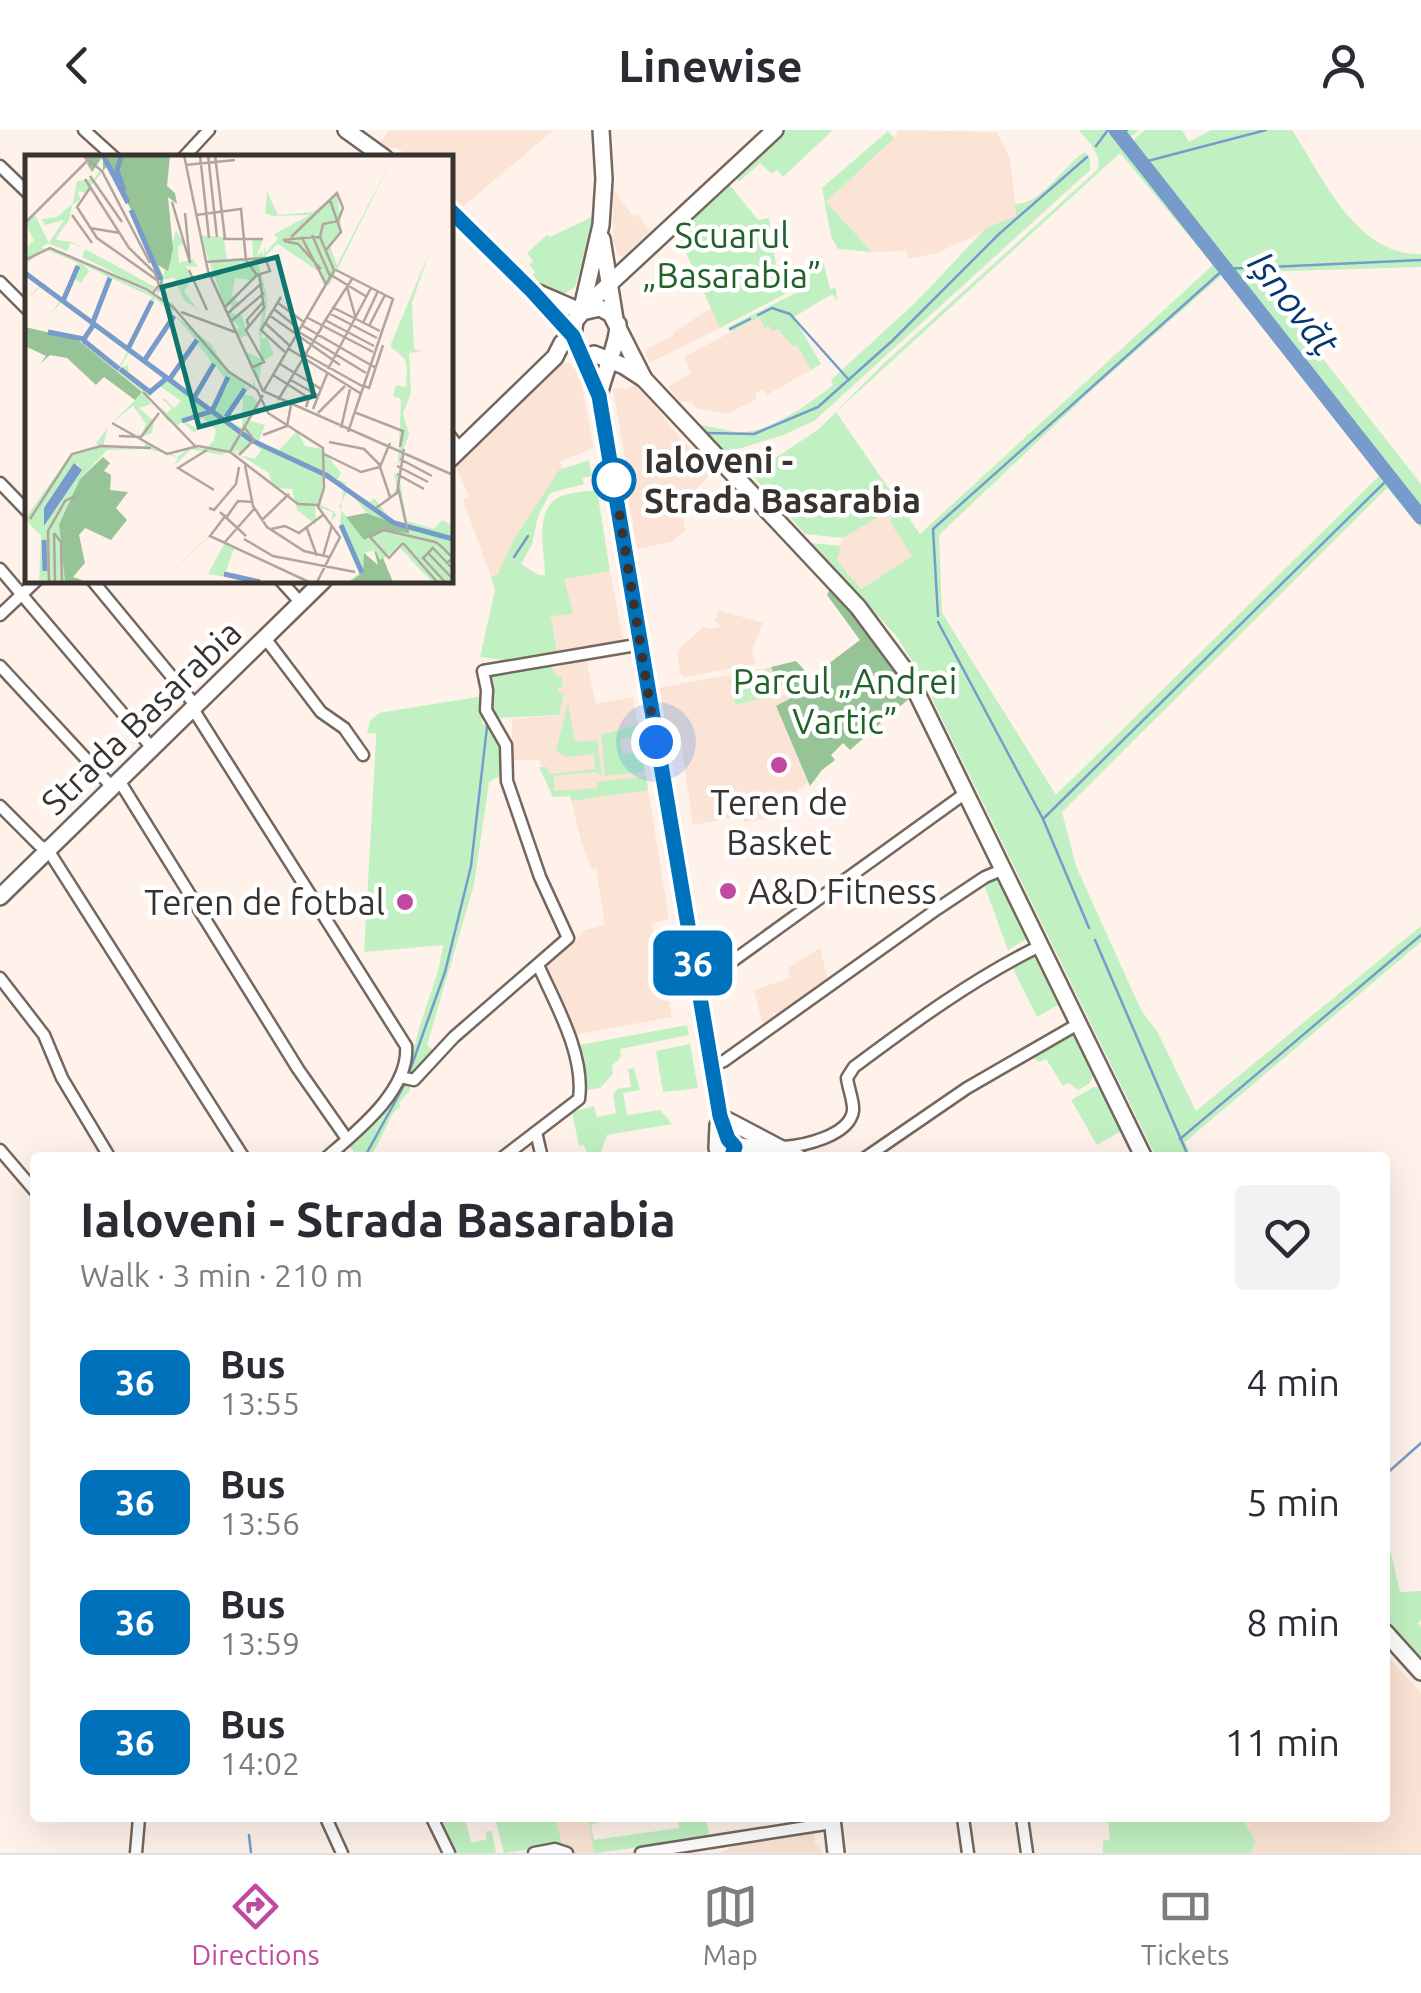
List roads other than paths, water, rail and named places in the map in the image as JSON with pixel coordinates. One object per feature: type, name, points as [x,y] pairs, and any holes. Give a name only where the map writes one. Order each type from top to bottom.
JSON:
[{"type":"main road","points":[[346,130],[381,155]]},
{"type":"main road","points":[[582,312],[601,225],[601,130]]},
{"type":"main road","points":[[727,1151],[593,349],[573,326],[582,312],[775,130]]},
{"type":"main road","points":[[452,212],[593,349],[644,379],[878,631],[907,673],[1141,1152]]},
{"type":"main road","points":[[453,448],[555,357],[562,343],[593,349],[618,337],[601,225]]},
{"type":"main road","points":[[532,291],[582,312],[600,308],[616,322],[644,379]]},
{"type":"main road","points":[[593,349],[599,396]]},
{"type":"main road","name":"Strada Basarabia","points":[[0,897],[322,582]]},
{"type":"main road","points":[[720,1116],[789,1152]]},
{"type":"main road","points":[[1390,1638],[1421,1672]]},
{"type":"main road","points":[[832,1822],[836,1853]]},
{"type":"street","points":[[84,130],[112,155]]},
{"type":"street","points":[[185,155],[210,130]]},
{"type":"street","points":[[0,166],[25,190]]},
{"type":"street","points":[[0,282],[25,307]]},
{"type":"street","points":[[0,483],[25,509]]},
{"type":"street","points":[[0,568],[152,748]]},
{"type":"street","points":[[0,615],[35,582]]},
{"type":"street","points":[[94,582],[194,708],[406,1046],[400,1077],[369,1121],[333,1152]]},
{"type":"street","points":[[282,582],[301,603]]},
{"type":"street","points":[[265,638],[321,712],[344,728],[363,755]]},
{"type":"street","points":[[400,1077],[414,1080],[454,1037],[568,938],[524,833],[507,781],[506,744],[486,710],[487,690],[482,675],[486,668],[642,644]]},
{"type":"street","points":[[0,666],[116,785],[347,1139]]},
{"type":"street","points":[[698,986],[967,792]]},
{"type":"street","points":[[0,806],[39,846],[48,850],[240,1152]]},
{"type":"street","points":[[712,1066],[984,877],[1004,869]]},
{"type":"street","points":[[797,1152],[818,1142],[851,1116],[847,1078],[854,1067],[936,1008],[1010,960],[1040,946]]},
{"type":"street","points":[[510,1152],[574,1106],[580,1090],[570,1040],[538,965]]},
{"type":"street","points":[[0,978],[44,1035],[62,1078],[106,1152]]},
{"type":"street","points":[[875,1152],[967,1088],[1078,1024]]},
{"type":"street","points":[[536,1132],[541,1152]]},
{"type":"street","points":[[818,1142],[819,1152]]},
{"type":"street","points":[[0,1150],[30,1186]]},
{"type":"street","points":[[136,1853],[138,1822]]},
{"type":"street","points":[[328,1822],[342,1853]]},
{"type":"street","points":[[434,1822],[449,1853]]},
{"type":"street","points":[[641,1853],[820,1822]]},
{"type":"street","points":[[964,1822],[968,1853]]},
{"type":"street","points":[[1023,1822],[1027,1853]]},
{"type":"street","points":[[534,1853],[554,1849],[566,1853]]},
{"type":"waterway","points":[[1096,146],[1108,130]]},
{"type":"waterway","name":"Ișnovăț","points":[[1116,130],[1421,517]]},
{"type":"waterway","points":[[1120,136],[1127,130]]},
{"type":"waterway","points":[[1140,163],[1266,130]]},
{"type":"waterway","points":[[706,433],[754,434],[818,407],[892,341],[999,234],[1087,157]]},
{"type":"waterway","points":[[938,616],[933,529],[1224,269],[1421,260]]},
{"type":"waterway","points":[[758,315],[772,308],[790,314],[849,380]]},
{"type":"waterway","points":[[730,329],[750,319]]},
{"type":"waterway","points":[[1043,819],[1389,478]]},
{"type":"waterway","points":[[514,557],[528,536]]},
{"type":"waterway","points":[[938,622],[1043,819],[1089,928]]},
{"type":"waterway","points":[[409,1073],[445,972],[471,866],[487,727]]},
{"type":"waterway","points":[[1180,1139],[1421,935]]},
{"type":"waterway","points":[[1095,940],[1186,1152]]},
{"type":"waterway","points":[[367,1152],[407,1080]]},
{"type":"waterway","points":[[1390,1471],[1421,1443]]},
{"type":"waterway","points":[[249,1835],[251,1853]]},
{"type":"place","name":"Ialoveni - Strada Basarabia","points":[[614,480]]},
{"type":"place","name":"Teren de Basket","points":[[779,765]]},
{"type":"place","name":"A&D Fitness","points":[[728,891]]},
{"type":"place","name":"Teren de fotbal","points":[[405,902]]},
{"type":"park label","name":"Scuarul „Basarabia”","points":[[732,255]]},
{"type":"park label","name":"Parcul „Andrei Vartic”","points":[[845,701]]}]
